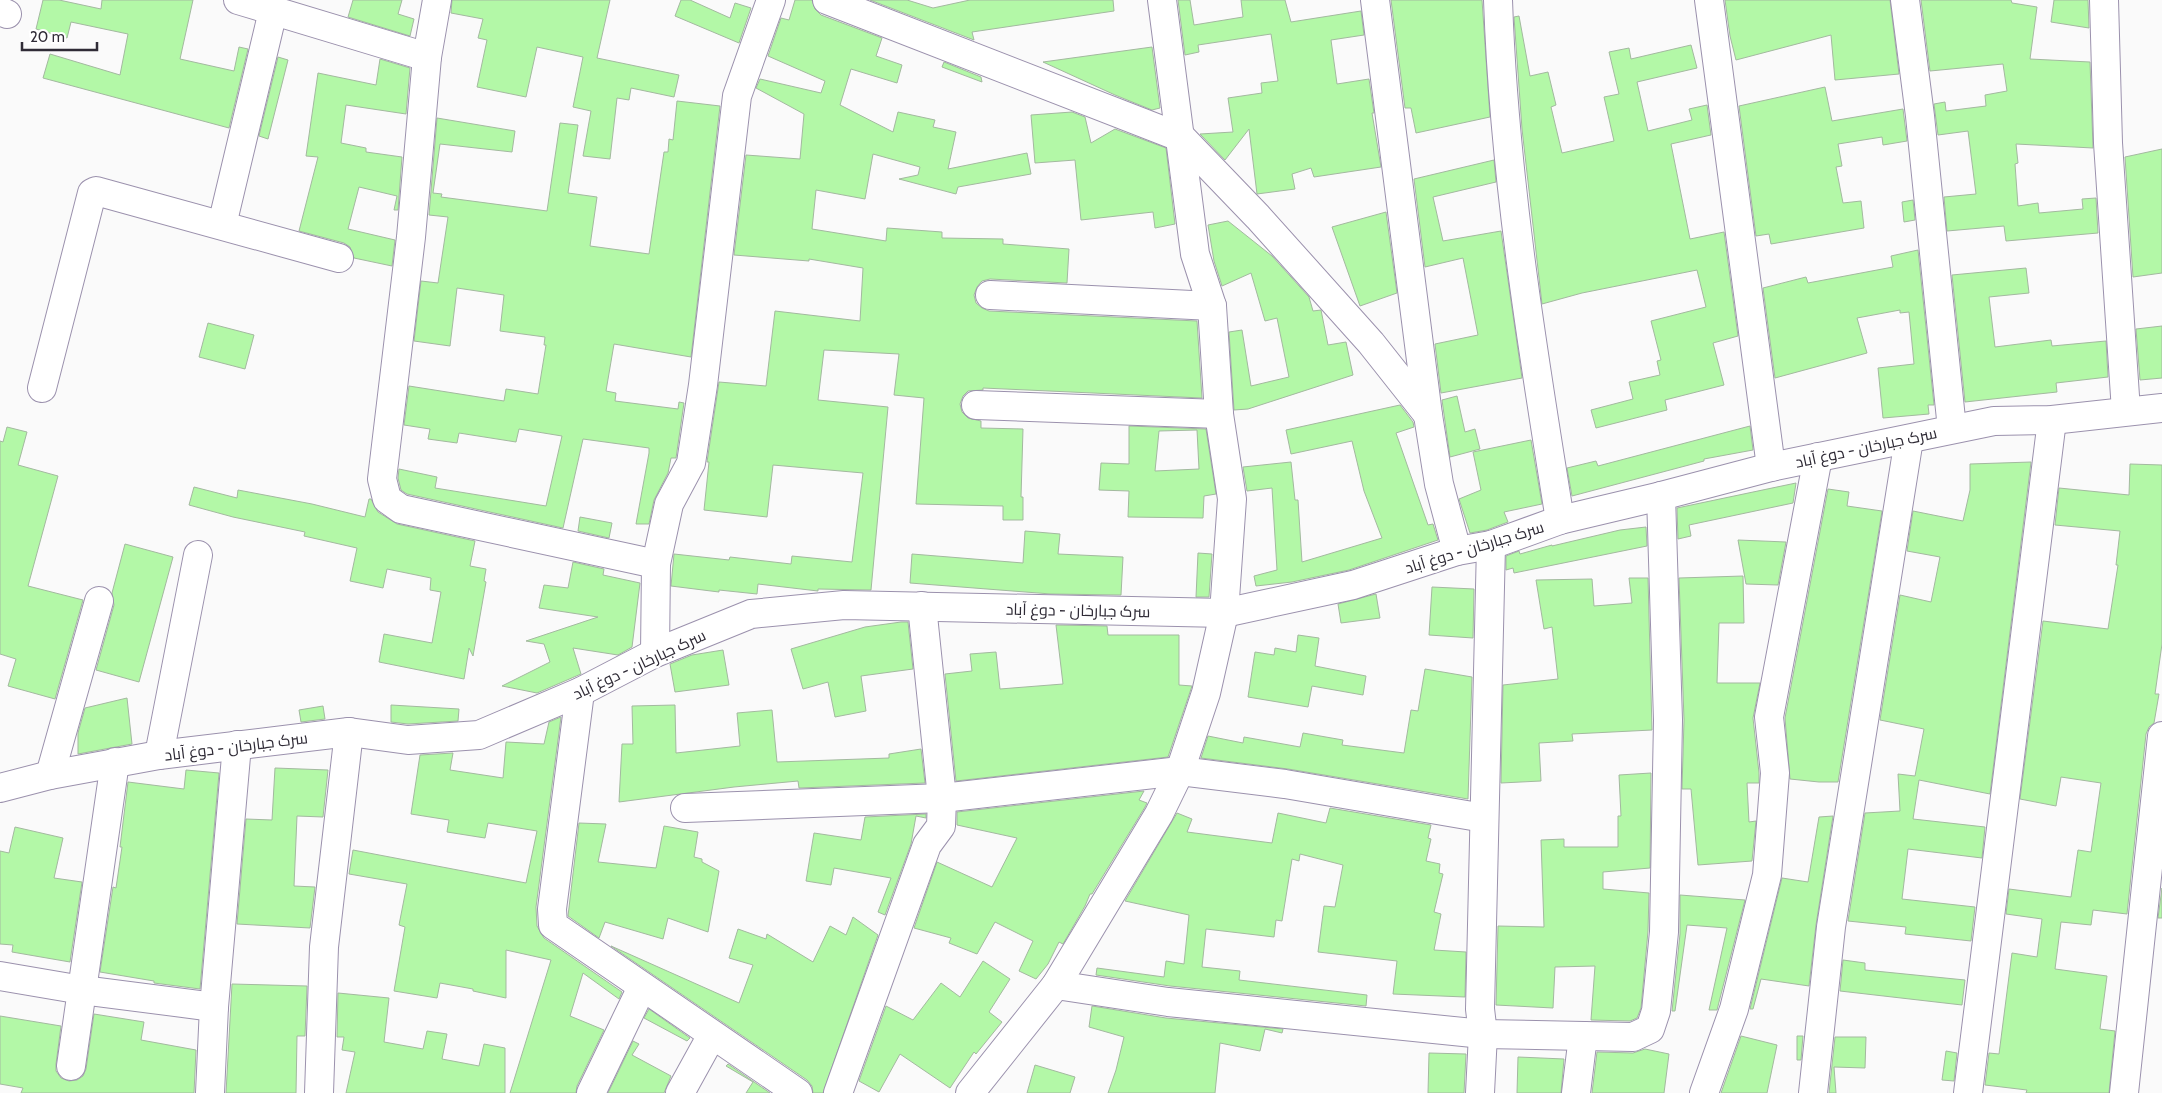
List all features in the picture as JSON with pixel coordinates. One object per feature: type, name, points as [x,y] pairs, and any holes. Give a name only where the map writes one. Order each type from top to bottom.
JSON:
[{"type":"street","points":[[238,0],[426,57]]},
{"type":"street","points":[[437,0],[426,57],[411,237],[382,479],[387,499],[401,509],[656,564]]},
{"type":"street","points":[[655,652],[656,564],[669,504],[691,463],[703,385],[737,96],[771,0]]},
{"type":"street","points":[[827,0],[1182,138],[1258,217],[1358,328],[1428,415]]},
{"type":"street","points":[[970,1093],[1056,984],[1159,814],[1180,771],[1206,693],[1224,613],[1232,499],[1219,414],[1212,306],[1195,254],[1182,138],[1162,0]]},
{"type":"street","points":[[1375,0],[1428,415],[1439,484],[1457,551]]},
{"type":"street","points":[[1498,0],[1501,78],[1525,304],[1560,520]]},
{"type":"street","points":[[1709,0],[1771,467]]},
{"type":"street","points":[[1905,0],[1920,116],[1952,429]]},
{"type":"street","points":[[2104,0],[2108,143],[2126,411]]},
{"type":"street","points":[[222,225],[273,11]]},
{"type":"street","points":[[42,388],[92,193],[96,191],[339,258]]},
{"type":"street","points":[[990,295],[1212,306]]},
{"type":"street","points":[[976,405],[1219,414]]},
{"type":"street","name":"سرک جبارخان - دوغ آباد","points":[[0,788],[50,775],[159,754],[348,732],[408,740],[479,735],[580,692],[655,652],[750,614],[844,605],[1224,613],[1353,585],[1457,551],[1490,545],[1560,520],[1662,496],[1771,467],[1994,421],[2052,420],[2162,408]]},
{"type":"street","points":[[1968,1093],[2052,420]]},
{"type":"street","points":[[1813,1093],[1831,927],[1909,439]]},
{"type":"street","points":[[1704,1093],[1734,1009],[1767,875],[1775,773],[1769,717],[1818,458]]},
{"type":"street","points":[[1056,984],[1168,1002],[1483,1034],[1633,1037],[1650,1029],[1656,1011],[1664,932],[1668,720],[1662,496]]},
{"type":"street","points":[[1480,1093],[1483,1034],[1480,1009],[1490,545]]},
{"type":"street","points":[[159,754],[198,555]]},
{"type":"street","points":[[50,775],[99,601]]},
{"type":"street","points":[[838,1093],[927,845],[941,826],[942,798],[922,606]]},
{"type":"street","points":[[580,692],[552,909],[553,924],[798,1093]]},
{"type":"street","points":[[319,1093],[324,947],[348,732]]},
{"type":"street","points":[[2124,1093],[2162,736]]},
{"type":"street","points":[[210,1093],[214,1007],[237,745]]},
{"type":"street","points":[[71,1066],[115,762]]},
{"type":"street","points":[[685,808],[942,798],[1180,771],[1286,784],[1484,818]]},
{"type":"street","points":[[0,976],[82,990],[214,1007]]},
{"type":"street","points":[[590,1093],[642,987]]},
{"type":"street","points":[[680,1093],[712,1035]]},
{"type":"street","points":[[1576,1093],[1583,1036]]},
{"type":"building","points":[[43,0],[59,0],[101,9],[102,0],[193,0],[180,59],[234,71],[239,47],[248,49],[229,128],[43,78],[50,54],[120,75],[128,34],[71,22],[67,38],[36,29]]},
{"type":"building","points":[[353,0],[402,0],[398,14],[414,19],[410,36],[348,17]]},
{"type":"building","points":[[452,0],[610,0],[597,58],[679,75],[674,97],[631,88],[629,100],[617,98],[610,159],[583,156],[591,111],[573,107],[583,57],[537,47],[526,97],[477,87],[487,40],[478,38],[483,19],[451,13]]},
{"type":"building","points":[[681,0],[690,0],[730,18],[735,3],[751,8],[739,43],[675,16]]},
{"type":"building","points":[[795,0],[812,0],[815,9],[821,15],[882,38],[876,56],[902,65],[897,83],[851,69],[840,105],[893,132],[898,112],[935,120],[933,127],[956,132],[948,169],[1027,153],[1031,174],[958,187],[956,194],[899,179],[918,175],[920,167],[873,154],[865,199],[816,190],[812,229],[886,241],[887,228],[942,232],[942,238],[1003,239],[1003,244],[1069,249],[1067,283],[990,279],[982,281],[977,287],[974,295],[976,303],[989,311],[1197,321],[1202,398],[983,388],[983,390],[968,391],[963,396],[960,404],[962,412],[968,418],[981,421],[981,428],[1023,429],[1021,497],[1023,497],[1023,520],[1003,520],[1003,506],[916,504],[924,398],[894,395],[899,354],[824,350],[818,400],[888,407],[871,590],[818,589],[818,591],[758,584],[757,594],[719,590],[719,592],[671,586],[674,554],[729,560],[730,557],[791,564],[792,556],[852,562],[863,473],[773,465],[767,517],[704,510],[709,462],[707,462],[719,382],[766,386],[775,311],[860,321],[863,268],[809,259],[809,261],[734,255],[746,155],[800,159],[804,114],[756,88],[760,79],[821,93],[825,81],[768,56],[781,18],[789,20]]},
{"type":"building","points":[[870,0],[907,0],[933,8],[970,0],[1113,0],[1114,11],[972,32],[974,40]]},
{"type":"building","points":[[1178,0],[1190,0],[1194,25],[1243,17],[1241,0],[1285,0],[1291,22],[1361,11],[1364,35],[1331,40],[1337,84],[1369,79],[1374,113],[1372,113],[1381,167],[1314,177],[1311,168],[1292,174],[1295,189],[1257,194],[1249,129],[1225,160],[1200,134],[1233,132],[1228,98],[1262,93],[1261,83],[1278,81],[1271,34],[1198,45],[1199,52],[1185,55]]},
{"type":"building","points":[[1391,0],[1482,0],[1490,117],[1416,133],[1411,108],[1405,108]]},
{"type":"building","points":[[1725,0],[1890,0],[1899,74],[1835,80],[1831,35],[1736,60],[1730,36]]},
{"type":"building","points":[[1921,0],[2011,0],[2012,3],[2037,7],[2030,59],[2090,62],[2093,148],[2016,144],[2018,163],[2015,164],[2018,206],[2038,203],[2039,213],[2083,209],[2082,199],[2096,198],[2098,233],[2006,241],[2004,226],[1947,231],[1944,197],[1976,194],[1968,131],[1938,135],[1934,104],[1945,102],[1946,111],[1986,106],[1985,95],[2007,91],[2003,64],[1930,71]]},
{"type":"building","points":[[2054,0],[2088,0],[2089,28],[2051,22]]},
{"type":"building","points":[[1519,16],[1530,76],[1548,72],[1556,105],[1551,107],[1562,153],[1614,141],[1604,97],[1619,94],[1609,52],[1629,48],[1631,59],[1691,45],[1697,68],[1637,82],[1648,131],[1692,120],[1689,109],[1707,105],[1711,135],[1671,144],[1690,239],[1724,232],[1738,336],[1713,343],[1724,385],[1665,400],[1667,410],[1596,428],[1591,410],[1633,399],[1629,382],[1660,375],[1657,361],[1661,360],[1651,321],[1706,307],[1697,270],[1582,293],[1542,304],[1522,129],[1514,17]]},
{"type":"building","points":[[1152,47],[1160,108],[1152,110],[1043,62]]},
{"type":"building","points":[[278,57],[288,60],[268,139],[259,136]]},
{"type":"building","points":[[380,59],[410,68],[406,114],[346,105],[341,143],[366,148],[366,152],[402,157],[398,210],[394,210],[397,196],[359,187],[348,229],[395,240],[392,266],[354,258],[350,247],[344,243],[299,231],[318,157],[306,156],[318,73],[376,85]]},
{"type":"building","points":[[944,62],[981,77],[982,82],[942,67]]},
{"type":"building","points":[[1825,87],[1832,121],[1903,109],[1907,141],[1883,145],[1882,137],[1838,144],[1842,166],[1836,167],[1843,203],[1861,201],[1864,228],[1771,244],[1769,234],[1756,236],[1739,106]]},
{"type":"building","points":[[677,101],[720,106],[691,357],[614,344],[606,391],[616,393],[615,401],[678,409],[679,402],[684,403],[676,458],[671,458],[668,473],[654,500],[649,524],[636,524],[649,448],[583,439],[563,528],[407,494],[401,490],[398,478],[399,469],[437,477],[435,488],[546,506],[562,436],[519,429],[516,442],[459,433],[457,443],[428,439],[430,429],[404,425],[409,386],[504,401],[506,389],[538,394],[546,345],[544,345],[545,337],[500,331],[504,295],[457,288],[450,346],[414,341],[421,281],[438,283],[448,217],[429,215],[437,118],[515,131],[512,152],[440,144],[433,193],[442,194],[441,197],[547,211],[560,123],[578,125],[568,193],[597,197],[590,246],[649,254],[664,152],[668,152],[669,139],[673,140]]},
{"type":"building","points":[[1072,112],[1085,117],[1091,143],[1115,129],[1166,148],[1175,224],[1155,228],[1153,212],[1081,220],[1075,160],[1035,163],[1031,115]]},
{"type":"building","points":[[2162,149],[2162,273],[2133,277],[2125,157]]},
{"type":"building","points":[[1494,160],[1496,182],[1433,197],[1443,241],[1501,231],[1522,378],[1441,393],[1435,344],[1478,335],[1463,258],[1425,267],[1414,179]]},
{"type":"building","points":[[1913,200],[1915,220],[1904,222],[1902,202]]},
{"type":"building","points":[[1386,212],[1397,293],[1360,306],[1332,227]]},
{"type":"building","points":[[1228,221],[1272,256],[1309,297],[1313,311],[1321,310],[1328,345],[1346,342],[1353,375],[1248,409],[1234,410],[1229,332],[1242,330],[1251,386],[1289,377],[1277,318],[1265,321],[1251,273],[1222,286],[1214,261],[1208,225]]},
{"type":"building","points":[[1918,250],[1934,405],[1928,405],[1929,414],[1883,418],[1878,368],[1914,364],[1909,312],[1900,313],[1900,310],[1857,318],[1867,353],[1775,378],[1763,288],[1806,277],[1808,283],[1893,267],[1891,256]]},
{"type":"building","points":[[2026,268],[2029,293],[1989,297],[1995,347],[2051,340],[2052,346],[2106,341],[2108,377],[2056,383],[2057,392],[1965,402],[1952,275]]},
{"type":"building","points":[[208,323],[254,335],[245,369],[199,357]]},
{"type":"building","points":[[2162,326],[2162,378],[2140,380],[2136,329]]},
{"type":"building","points":[[1457,396],[1465,432],[1475,429],[1480,449],[1450,457],[1442,400]]},
{"type":"building","points":[[1400,405],[1413,422],[1414,427],[1396,433],[1428,525],[1433,524],[1438,540],[1349,570],[1292,582],[1256,586],[1254,576],[1277,570],[1272,488],[1247,491],[1243,467],[1291,462],[1295,500],[1298,500],[1302,562],[1382,538],[1364,491],[1352,441],[1291,454],[1286,430]]},
{"type":"building","points":[[1129,426],[1206,429],[1216,494],[1204,496],[1203,518],[1128,517],[1129,491],[1099,490],[1101,463],[1129,464]],"holes":[[[1197,430],[1199,469],[1155,471],[1159,431]]]},
{"type":"building","points":[[1750,426],[1753,450],[1704,459],[1704,461],[1572,496],[1567,468],[1596,461],[1598,466]]},
{"type":"building","points":[[7,427],[27,432],[18,465],[58,476],[28,586],[83,600],[55,699],[8,686],[16,659],[0,654],[0,441],[3,442]]},
{"type":"building","points":[[1531,440],[1542,504],[1504,512],[1508,522],[1487,530],[1470,533],[1459,499],[1481,490],[1473,452]]},
{"type":"building","points":[[2031,462],[1990,794],[1919,780],[1913,819],[1985,827],[1982,858],[1908,849],[1902,899],[1975,907],[1971,941],[1905,934],[1906,927],[1848,921],[1865,813],[1900,811],[1898,774],[1915,776],[1924,729],[1880,720],[1900,595],[1931,602],[1940,557],[1907,551],[1913,511],[1963,521],[1970,490],[1970,464]]},
{"type":"building","points":[[2130,464],[2162,465],[2162,644],[2155,694],[2159,694],[2154,723],[2149,727],[2146,734],[2127,914],[2093,910],[2091,925],[2061,922],[2055,969],[2107,976],[2100,1029],[2115,1031],[2109,1093],[2026,1093],[2027,1090],[1985,1085],[1989,1053],[1999,1054],[2012,953],[2037,957],[2042,919],[2006,914],[2009,889],[2071,897],[2078,850],[2091,852],[2101,783],[2061,777],[2056,806],[2020,799],[2043,621],[2108,629],[2118,565],[2116,565],[2120,531],[2055,525],[2059,488],[2129,495]]},
{"type":"building","points":[[1796,483],[1793,503],[1689,525],[1691,536],[1678,539],[1677,508]]},
{"type":"building","points":[[194,487],[237,498],[238,490],[312,504],[365,517],[369,499],[371,499],[378,512],[397,524],[475,541],[470,566],[486,569],[484,581],[486,582],[473,656],[469,648],[464,679],[379,662],[384,634],[432,643],[441,592],[430,590],[431,578],[387,569],[383,588],[350,581],[357,548],[304,536],[305,532],[233,517],[189,505]]},
{"type":"building","points":[[1828,489],[1849,492],[1847,506],[1882,511],[1838,782],[1790,779],[1785,718]]},
{"type":"building","points":[[580,517],[612,523],[609,538],[578,531]]},
{"type":"building","points":[[1646,527],[1647,546],[1514,573],[1513,568],[1506,570],[1506,556],[1519,551],[1520,554],[1620,530]]},
{"type":"building","points":[[1025,531],[1060,534],[1058,554],[1123,557],[1121,595],[1051,594],[910,583],[912,554],[1023,563]]},
{"type":"building","points":[[1738,540],[1786,542],[1778,585],[1746,584]]},
{"type":"building","points":[[125,544],[173,557],[139,682],[96,670],[114,605],[112,593]]},
{"type":"building","points":[[1198,553],[1212,554],[1209,597],[1196,597]]},
{"type":"building","points":[[573,562],[604,569],[603,575],[640,583],[632,647],[618,655],[573,648],[581,674],[537,693],[502,686],[550,662],[544,644],[526,641],[598,617],[539,608],[544,585],[568,588]]},
{"type":"building","points":[[1743,576],[1744,623],[1719,623],[1717,683],[1760,683],[1753,718],[1759,783],[1747,783],[1749,822],[1756,821],[1752,861],[1698,865],[1691,789],[1682,789],[1684,720],[1679,578]]},
{"type":"building","points":[[1629,578],[1648,578],[1652,730],[1572,734],[1573,741],[1539,743],[1541,781],[1501,783],[1503,685],[1558,679],[1552,627],[1544,629],[1536,580],[1592,579],[1594,606],[1632,603]]},
{"type":"building","points":[[1432,587],[1474,589],[1473,638],[1429,635]]},
{"type":"building","points":[[1376,594],[1380,618],[1341,623],[1338,604]]},
{"type":"building","points":[[908,622],[913,669],[861,676],[866,711],[835,717],[828,682],[803,689],[791,649],[865,627]]},
{"type":"building","points":[[1056,625],[1107,626],[1108,635],[1179,635],[1179,685],[1192,686],[1168,757],[956,781],[945,674],[972,671],[970,654],[996,652],[1000,689],[1063,684]]},
{"type":"building","points":[[1298,635],[1319,638],[1315,666],[1366,676],[1363,695],[1312,686],[1308,707],[1248,697],[1255,652],[1274,655],[1275,648],[1296,652]]},
{"type":"building","points":[[723,650],[729,685],[675,692],[670,664],[692,655]]},
{"type":"building","points":[[1425,669],[1472,677],[1468,799],[1288,769],[1201,758],[1208,736],[1243,743],[1244,737],[1300,747],[1303,733],[1343,740],[1342,745],[1404,753],[1411,710],[1418,711]]},
{"type":"building","points":[[127,698],[132,744],[78,754],[78,733],[85,708]]},
{"type":"building","points":[[391,705],[459,709],[458,721],[408,724],[391,722]]},
{"type":"building","points":[[675,705],[676,753],[740,746],[737,713],[772,710],[777,762],[889,758],[889,754],[921,749],[925,783],[799,788],[798,781],[619,802],[622,744],[633,744],[632,706]]},
{"type":"building","points":[[323,706],[325,719],[301,722],[299,710]]},
{"type":"building","points":[[561,717],[536,907],[537,926],[544,938],[622,992],[619,999],[583,973],[570,1016],[604,1030],[577,1086],[576,1093],[510,1093],[551,960],[506,950],[506,998],[440,983],[437,998],[394,991],[405,927],[399,925],[407,884],[349,874],[353,850],[526,883],[537,831],[488,823],[485,838],[447,832],[449,820],[411,814],[420,755],[453,753],[450,770],[503,778],[506,742],[544,744],[549,722]]},
{"type":"building","points":[[275,768],[328,770],[323,817],[297,816],[294,886],[315,887],[310,928],[237,924],[246,819],[272,820]]},
{"type":"building","points":[[186,770],[219,773],[200,989],[154,983],[154,981],[100,972],[113,887],[116,888],[128,782],[184,789]]},
{"type":"building","points":[[1651,773],[1650,868],[1603,872],[1603,889],[1649,893],[1648,931],[1641,1008],[1637,1018],[1630,1021],[1591,1020],[1595,966],[1555,967],[1553,1008],[1496,1005],[1498,926],[1544,927],[1541,840],[1564,839],[1564,847],[1618,847],[1618,816],[1621,816],[1619,775]]},
{"type":"building","points":[[1144,791],[1139,800],[1147,803],[1145,807],[1092,894],[1090,894],[1063,944],[1059,942],[1048,964],[1036,979],[1019,971],[1033,941],[995,922],[977,954],[949,943],[951,938],[914,928],[937,862],[992,887],[1017,838],[957,825],[957,812]]},
{"type":"building","points":[[1330,808],[1431,825],[1428,838],[1431,839],[1426,861],[1440,864],[1439,873],[1443,874],[1434,912],[1441,914],[1434,950],[1466,952],[1465,997],[1393,994],[1397,961],[1318,952],[1324,906],[1335,907],[1343,865],[1300,854],[1299,861],[1292,859],[1282,921],[1276,920],[1274,937],[1206,929],[1202,967],[1240,971],[1239,980],[1367,995],[1366,1006],[1170,986],[1096,975],[1097,968],[1164,977],[1166,961],[1184,964],[1189,915],[1125,901],[1177,813],[1192,819],[1187,832],[1272,843],[1278,813],[1326,823]]},
{"type":"building","points":[[926,814],[926,818],[916,816],[911,844],[885,915],[878,912],[891,878],[834,868],[831,885],[806,881],[814,833],[861,840],[865,817]]},
{"type":"building","points":[[1833,816],[1816,925],[1809,986],[1761,979],[1753,1009],[1750,1009],[1782,878],[1808,882],[1819,817]]},
{"type":"building","points":[[579,823],[606,824],[598,862],[656,868],[664,826],[698,832],[694,857],[702,859],[702,862],[719,871],[708,932],[668,918],[663,939],[605,922],[599,938],[568,916]]},
{"type":"building","points":[[15,827],[63,838],[54,878],[82,882],[70,962],[12,952],[13,945],[0,944],[0,851],[9,853]]},
{"type":"building","points":[[2162,888],[2162,918],[2158,918]]},
{"type":"building","points":[[1680,895],[1745,900],[1717,1010],[1709,1010],[1727,928],[1687,925],[1675,1011],[1672,1011],[1680,934]]},
{"type":"building","points":[[853,917],[878,935],[823,1093],[813,1093],[812,1086],[807,1080],[611,946],[739,1003],[753,965],[729,958],[738,929],[766,939],[767,934],[813,962],[830,926],[846,935]]},
{"type":"building","points":[[1843,960],[1865,963],[1865,970],[1965,980],[1962,1005],[1840,991]]},
{"type":"building","points":[[983,961],[1010,979],[989,1012],[1002,1022],[976,1054],[974,1052],[950,1088],[900,1054],[879,1092],[859,1081],[886,1006],[913,1020],[941,983],[960,997]]},
{"type":"building","points":[[232,984],[307,986],[305,1036],[297,1036],[296,1093],[226,1093]]},
{"type":"building","points":[[338,993],[389,998],[384,1042],[423,1049],[427,1031],[447,1034],[442,1059],[479,1066],[484,1044],[505,1048],[505,1093],[346,1093],[355,1052],[342,1050],[344,1037],[337,1037]]},
{"type":"building","points":[[1092,1006],[1166,1018],[1283,1029],[1282,1033],[1265,1029],[1260,1051],[1220,1043],[1215,1093],[1108,1093],[1124,1037],[1089,1027]]},
{"type":"building","points":[[649,1009],[690,1038],[687,1041],[644,1018]]},
{"type":"building","points":[[94,1014],[144,1022],[141,1040],[196,1050],[194,1093],[21,1093],[23,1088],[0,1084],[0,1016],[61,1026],[56,1071],[61,1078],[69,1081],[77,1080],[83,1076],[86,1069]]},
{"type":"building","points":[[1741,1036],[1777,1045],[1767,1093],[1721,1093]]},
{"type":"building","points":[[1797,1036],[1803,1036],[1801,1060],[1797,1060]]},
{"type":"building","points":[[1835,1037],[1866,1037],[1865,1068],[1834,1067],[1836,1093],[1829,1093]]},
{"type":"building","points":[[633,1041],[639,1044],[632,1055],[671,1076],[664,1093],[608,1093]]},
{"type":"building","points":[[1645,1049],[1669,1054],[1664,1093],[1592,1093],[1597,1052],[1633,1053]]},
{"type":"building","points":[[1946,1051],[1957,1053],[1954,1081],[1942,1080]]},
{"type":"building","points":[[1429,1053],[1466,1054],[1464,1093],[1428,1093]]},
{"type":"building","points":[[1518,1057],[1564,1059],[1561,1093],[1517,1093]]},
{"type":"building","points":[[728,1064],[770,1093],[746,1093],[753,1082],[726,1066]]},
{"type":"building","points":[[1035,1065],[1075,1077],[1070,1093],[1027,1093]]}]
